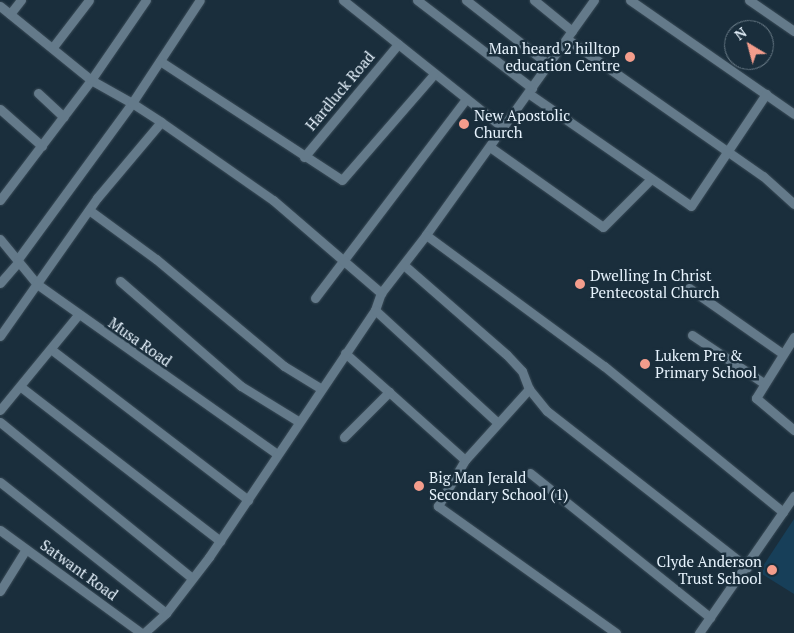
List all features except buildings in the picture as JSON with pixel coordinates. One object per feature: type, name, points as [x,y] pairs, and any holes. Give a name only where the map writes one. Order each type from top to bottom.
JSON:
[{"type":"street","points":[[10,14],[21,0]]},
{"type":"street","points":[[54,47],[89,0]]},
{"type":"street","points":[[0,200],[64,117],[146,0]]},
{"type":"street","points":[[0,283],[18,261],[132,103],[200,0]]},
{"type":"street","points":[[343,0],[500,126]]},
{"type":"street","points":[[418,0],[530,91],[690,206],[730,152],[766,94]]},
{"type":"street","points":[[466,0],[548,64]]},
{"type":"street","points":[[534,0],[570,35],[730,152],[794,204]]},
{"type":"street","points":[[142,633],[166,613],[220,541],[320,388],[375,310],[381,293],[404,266],[490,146],[500,126],[530,91],[594,0]]},
{"type":"street","points":[[630,0],[794,114]]},
{"type":"street","points":[[749,0],[794,31]]},
{"type":"street","points":[[0,6],[54,47],[91,80],[161,122],[273,200],[342,262],[381,293]]},
{"type":"street","name":"Hardluck Road","points":[[304,156],[398,44]]},
{"type":"street","points":[[160,62],[238,109],[339,180],[345,179],[434,74]]},
{"type":"street","points":[[38,93],[64,117]]},
{"type":"street","points":[[315,298],[466,99]]},
{"type":"street","points":[[0,109],[42,146]]},
{"type":"street","points":[[0,336],[89,210],[161,122]]},
{"type":"street","points":[[490,146],[603,227],[650,179]]},
{"type":"street","points":[[89,210],[156,259],[284,366],[320,388]]},
{"type":"street","points":[[426,235],[604,366],[783,512]]},
{"type":"street","name":"Musa Road","points":[[0,239],[37,284],[78,315],[277,454]]},
{"type":"street","points":[[404,266],[507,355],[522,371],[529,389],[547,411],[747,567]]},
{"type":"street","points":[[120,281],[241,386],[298,422]]},
{"type":"street","points":[[689,288],[782,353]]},
{"type":"street","points":[[375,310],[498,423]]},
{"type":"street","points":[[0,410],[52,350],[78,315]]},
{"type":"street","points":[[692,335],[762,382]]},
{"type":"street","points":[[794,337],[756,392],[760,404],[794,430]]},
{"type":"street","points":[[52,350],[248,500]]},
{"type":"street","points":[[345,353],[465,460]]},
{"type":"street","points":[[21,387],[220,541]]},
{"type":"street","points":[[529,389],[465,460],[437,502],[439,507],[616,633]]},
{"type":"street","points":[[344,437],[389,392]]},
{"type":"street","points":[[0,422],[192,578]]},
{"type":"street","points":[[530,473],[710,618]]},
{"type":"street","points":[[0,482],[166,613]]},
{"type":"street","points":[[700,633],[794,496]]},
{"type":"street","name":"Satwant Road","points":[[0,530],[142,633]]},
{"type":"street","points":[[0,591],[26,549]]},
{"type":"shaded area","points":[[794,519],[794,594],[759,572]]},
{"type":"place","name":"Man heard 2 hilltop education Centre","points":[[630,57]]},
{"type":"place","name":"New Apostolic Church","points":[[464,124]]},
{"type":"place","name":"Dwelling In Christ Pentecostal Church","points":[[580,284]]},
{"type":"place","name":"Lukem Pre & Primary School","points":[[645,364]]},
{"type":"place","name":"Big Man Jerald Secondary School (1)","points":[[419,486]]},
{"type":"place","name":"Clyde Anderson Trust School","points":[[772,570]]}]
